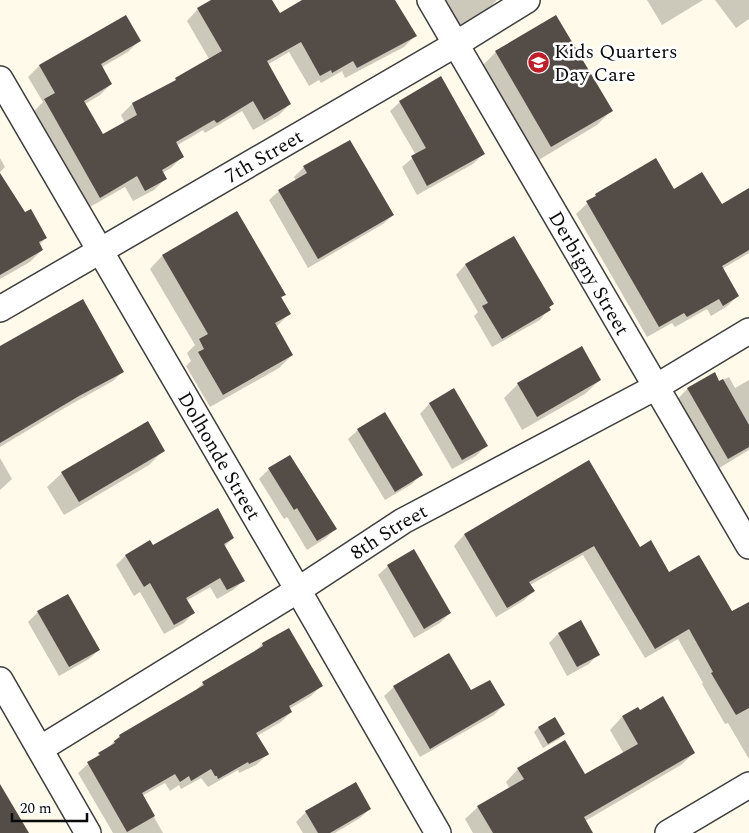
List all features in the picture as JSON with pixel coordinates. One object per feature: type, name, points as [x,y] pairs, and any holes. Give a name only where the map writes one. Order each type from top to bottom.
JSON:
[{"type":"street","name":"Derbigny Street","points":[[430,0],[749,546]]},
{"type":"street","name":"7th Street","points":[[0,309],[456,44],[527,0]]},
{"type":"street","name":"Dolhonde Street","points":[[0,79],[438,833]]},
{"type":"street","name":"8th Street","points":[[40,749],[298,590],[402,521],[656,387],[749,331]]},
{"type":"street","points":[[0,680],[88,833]]},
{"type":"street","points":[[668,833],[749,785]]},
{"type":"building","points":[[211,0],[272,0],[280,13],[302,0],[395,0],[417,36],[357,68],[353,61],[332,73],[331,70],[320,76],[301,42],[267,61],[291,104],[264,120],[253,101],[217,123],[214,120],[176,142],[184,157],[162,170],[167,179],[145,191],[137,176],[100,198],[44,99],[55,93],[39,65],[126,15],[141,41],[101,64],[112,84],[84,101],[103,134],[137,115],[132,103],[176,80],[175,78],[222,51],[197,8]]},
{"type":"building","points":[[556,15],[613,111],[551,147],[495,51]]},
{"type":"building","points":[[441,76],[485,154],[427,186],[411,156],[426,148],[399,101]]},
{"type":"building","points":[[350,140],[394,215],[318,259],[278,190],[307,173],[303,166]]},
{"type":"building","points":[[656,158],[674,189],[702,172],[722,204],[749,188],[749,250],[722,266],[739,296],[723,306],[719,299],[687,317],[684,313],[659,327],[586,201]]},
{"type":"building","points":[[0,173],[25,212],[31,209],[47,238],[39,242],[43,250],[0,275]]},
{"type":"building","points":[[237,211],[286,295],[281,297],[291,314],[275,323],[293,355],[223,395],[198,352],[204,349],[199,339],[208,334],[162,255]]},
{"type":"building","points":[[514,236],[554,304],[549,307],[551,310],[502,339],[482,306],[488,303],[465,264]]},
{"type":"building","points":[[83,299],[124,372],[79,396],[0,443],[0,346]]},
{"type":"building","points":[[582,346],[601,380],[537,417],[517,383]]},
{"type":"building","points":[[715,372],[719,381],[723,379],[749,425],[749,447],[728,459],[687,388]]},
{"type":"building","points":[[454,388],[488,446],[462,460],[429,403]]},
{"type":"building","points":[[385,412],[423,475],[395,492],[357,429]]},
{"type":"building","points":[[148,421],[165,451],[79,502],[61,472]]},
{"type":"building","points":[[290,455],[337,529],[317,541],[297,508],[294,510],[268,468]]},
{"type":"building","points":[[589,460],[640,547],[651,540],[669,572],[699,555],[732,611],[749,602],[749,708],[736,715],[711,673],[713,672],[689,629],[655,649],[594,546],[529,582],[535,591],[507,608],[464,534]]},
{"type":"building","points":[[218,508],[234,538],[224,544],[245,581],[227,590],[220,578],[186,598],[195,613],[174,625],[150,583],[144,587],[125,555],[150,540],[153,545]]},
{"type":"building","points":[[414,549],[451,613],[424,629],[387,565]]},
{"type":"building","points":[[68,594],[100,650],[69,667],[37,611]]},
{"type":"building","points":[[581,620],[600,655],[577,667],[558,633]]},
{"type":"building","points":[[289,628],[323,686],[289,706],[292,712],[256,733],[269,754],[249,764],[248,762],[218,779],[211,769],[191,781],[189,776],[180,782],[175,774],[142,793],[155,816],[127,832],[87,762],[100,755],[98,753],[115,743],[114,741],[120,737],[119,735],[204,685],[202,682],[263,646],[262,643]]},
{"type":"building","points":[[449,653],[471,690],[490,680],[505,705],[430,749],[393,686]]},
{"type":"building","points":[[663,696],[695,753],[584,817],[593,833],[493,833],[477,806],[524,779],[517,768],[565,740],[585,774],[638,744],[622,716],[638,707],[640,710]]},
{"type":"building","points":[[555,717],[565,734],[548,744],[538,727]]},
{"type":"building","points":[[356,782],[371,809],[330,833],[318,833],[305,811]]},
{"type":"building","points":[[0,784],[29,833],[0,833]]},
{"type":"place","name":"Kids Quarters Day Care","points":[[538,62]]}]
